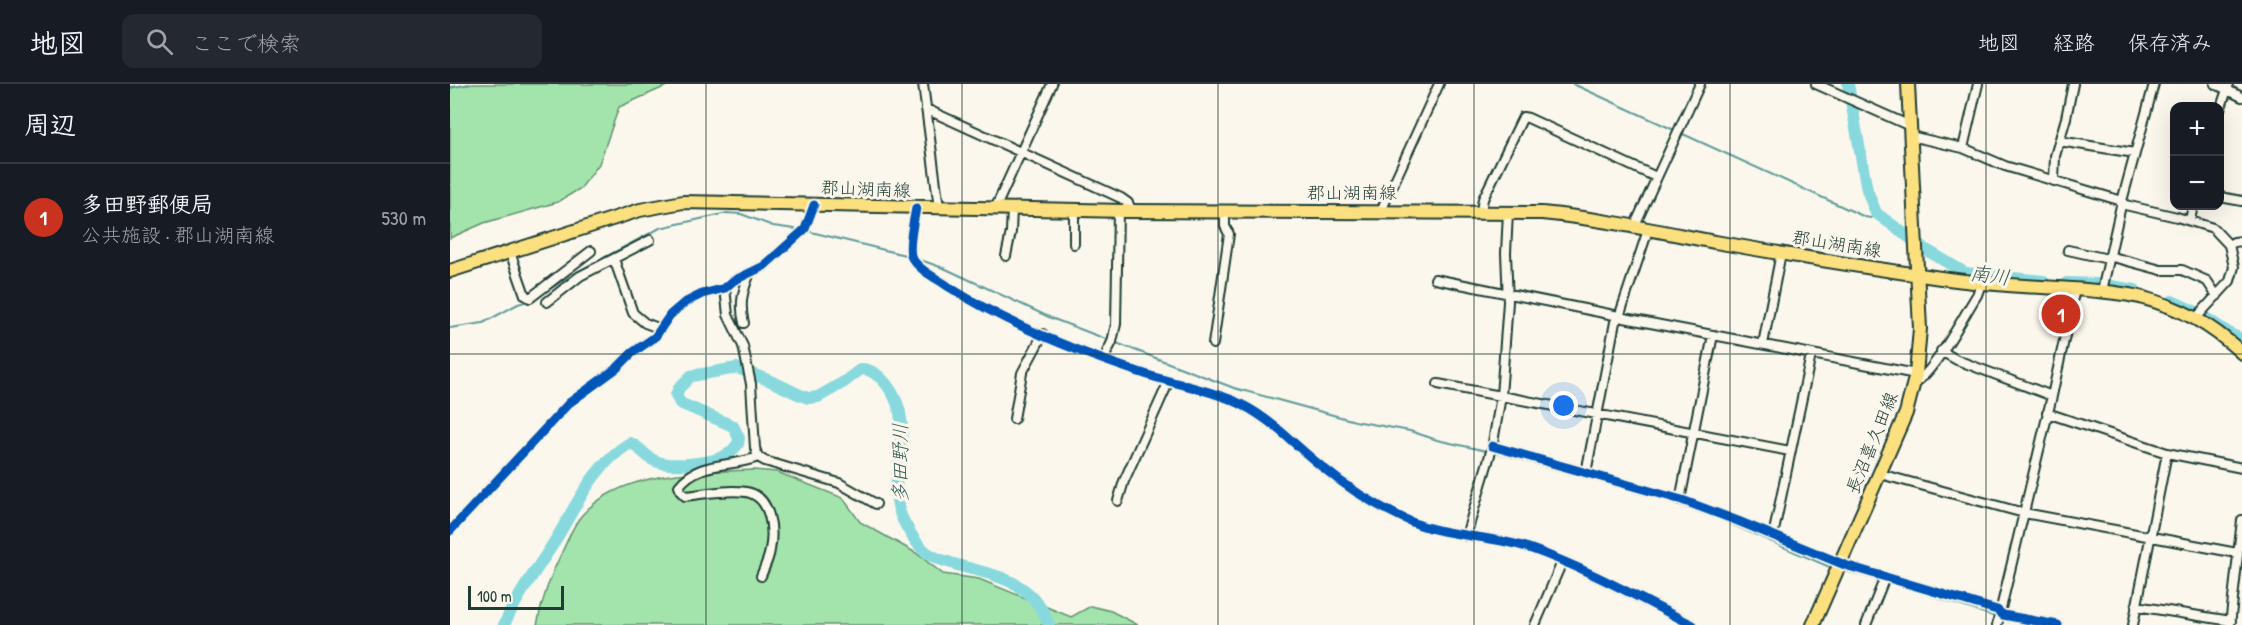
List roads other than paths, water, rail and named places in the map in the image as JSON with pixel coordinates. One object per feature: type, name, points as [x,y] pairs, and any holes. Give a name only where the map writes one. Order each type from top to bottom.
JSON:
[{"type":"main road","name":"長沼喜久田線","points":[[1813,625],[1906,413],[1915,379],[1920,329],[1908,84]]},
{"type":"main road","name":"郡山湖南線","points":[[450,271],[664,204],[708,202],[1118,211],[1508,212],[1569,216],[1781,253],[1917,271],[1981,284],[2102,291],[2139,297],[2196,318],[2217,331],[2242,353]]},
{"type":"street","points":[[923,84],[939,208]]},
{"type":"street","points":[[995,209],[1052,84]]},
{"type":"street","points":[[1381,211],[1439,84]]},
{"type":"street","points":[[1634,227],[1700,84]]},
{"type":"street","points":[[1816,84],[1910,131],[1963,148],[2006,166],[2121,203],[2190,220],[2216,230],[2229,245],[2234,267],[2232,277],[2229,284],[2196,318]]},
{"type":"street","points":[[1963,148],[1978,84]]},
{"type":"street","points":[[2054,181],[2053,169],[2073,84]]},
{"type":"street","points":[[2102,291],[2121,203],[2154,84]]},
{"type":"street","points":[[2215,84],[2228,87],[2242,97]]},
{"type":"street","points":[[2223,102],[2228,87]]},
{"type":"street","points":[[926,109],[1121,198],[1128,202],[1131,211]]},
{"type":"street","points":[[1481,211],[1483,199],[1523,117],[1656,177]]},
{"type":"street","points":[[2059,141],[2135,153]]},
{"type":"street","points":[[2224,198],[2242,201]]},
{"type":"street","points":[[450,531],[569,403],[652,340],[670,315],[684,303],[702,294],[725,288],[733,281],[764,266],[805,230],[814,205]]},
{"type":"street","points":[[916,208],[912,258],[922,268],[972,302],[1103,360],[1169,381],[1210,391],[1257,412],[1321,466],[1396,515],[1436,531],[1521,546],[1634,594],[1693,625]]},
{"type":"street","points":[[1006,256],[1011,232],[1012,209]]},
{"type":"street","points":[[1074,210],[1074,244]]},
{"type":"street","points":[[2190,220],[2192,210]]},
{"type":"street","points":[[1103,360],[1112,342],[1116,324],[1118,211]]},
{"type":"street","points":[[1213,344],[1229,234],[1225,226],[1224,211]]},
{"type":"street","points":[[1466,536],[1492,446],[1501,396],[1508,294],[1506,253],[1508,212]]},
{"type":"street","points":[[1586,473],[1615,322],[1619,318],[1648,230]]},
{"type":"street","points":[[547,302],[574,280],[650,240]]},
{"type":"street","points":[[2229,245],[2242,241]]},
{"type":"street","points":[[2068,250],[2161,270],[2182,270],[2206,281],[2217,296]]},
{"type":"street","points":[[510,252],[525,295],[530,298],[591,251]]},
{"type":"street","points":[[1763,344],[1781,253]]},
{"type":"street","points":[[614,259],[633,313],[645,323],[661,329]]},
{"type":"street","points":[[744,323],[742,291],[750,273]]},
{"type":"street","points":[[2232,277],[2242,282]]},
{"type":"street","points":[[1435,279],[1614,315],[1619,318],[1763,344],[1915,379],[1924,377],[1977,295],[1981,284]]},
{"type":"street","points":[[725,288],[728,315],[742,346],[751,384],[755,448],[759,457],[765,461],[839,483],[876,504]]},
{"type":"street","points":[[1997,625],[2075,289]]},
{"type":"street","points":[[1014,419],[1022,373],[1043,334]]},
{"type":"street","points":[[1680,500],[1713,334]]},
{"type":"street","points":[[1941,351],[1957,360],[2052,396]]},
{"type":"street","points":[[1773,536],[1811,355]]},
{"type":"street","points":[[1118,501],[1124,481],[1169,381]]},
{"type":"street","points":[[1437,384],[1790,451]]},
{"type":"street","points":[[2047,413],[2167,453],[2242,468]]},
{"type":"street","points":[[1492,446],[1680,500],[1841,563],[1997,610],[2002,615],[2058,625]]},
{"type":"street","points":[[2133,625],[2167,453]]},
{"type":"street","points":[[759,457],[741,463],[706,466],[683,480],[679,486],[685,496],[745,492],[760,499],[771,523],[770,553],[761,576]]},
{"type":"street","points":[[1880,474],[2024,513],[2237,553]]},
{"type":"street","points":[[2136,606],[2230,623],[2242,520]]},
{"type":"street","points":[[1534,625],[1562,562]]},
{"type":"street","points":[[1866,625],[1885,577]]},
{"type":"waterway","points":[[450,88],[469,84]]},
{"type":"waterway","points":[[1573,84],[1865,217],[1871,218],[1876,213]]},
{"type":"waterway","name":"南川","points":[[1848,84],[1867,190],[1876,213],[1925,249],[1965,273],[2043,281]]},
{"type":"waterway","points":[[536,298],[577,272],[660,228],[727,213],[741,214],[773,226],[802,230]]},
{"type":"waterway","points":[[807,231],[909,256]]},
{"type":"waterway","points":[[915,258],[946,269],[1051,318],[1234,388],[1355,421],[1410,431],[1437,440],[1500,454],[1668,501],[1719,519],[1832,568]]},
{"type":"waterway","name":"南川","points":[[2066,283],[2099,284],[2135,290]]},
{"type":"waterway","points":[[450,328],[483,323],[528,301]]},
{"type":"waterway","name":"南川","points":[[2172,301],[2198,313],[2242,339]]},
{"type":"waterway","name":"多田野川","points":[[504,625],[520,594],[586,488],[605,463],[617,452],[630,443],[653,460],[680,464],[712,460],[732,451],[738,444],[739,438],[733,426],[680,403],[676,395],[679,388],[691,376],[737,368],[808,398],[818,397],[861,369],[869,370],[879,376],[897,402],[901,418],[902,435],[896,486],[897,502],[902,518],[913,538],[925,551],[935,557],[998,577],[1022,588],[1042,609],[1049,625]]},
{"type":"waterway","points":[[1841,570],[1897,585],[1996,617]]},
{"type":"waterway","points":[[2001,618],[2028,625]]},
{"type":"place","name":"多田野郵便局","points":[[2061,314]]}]
